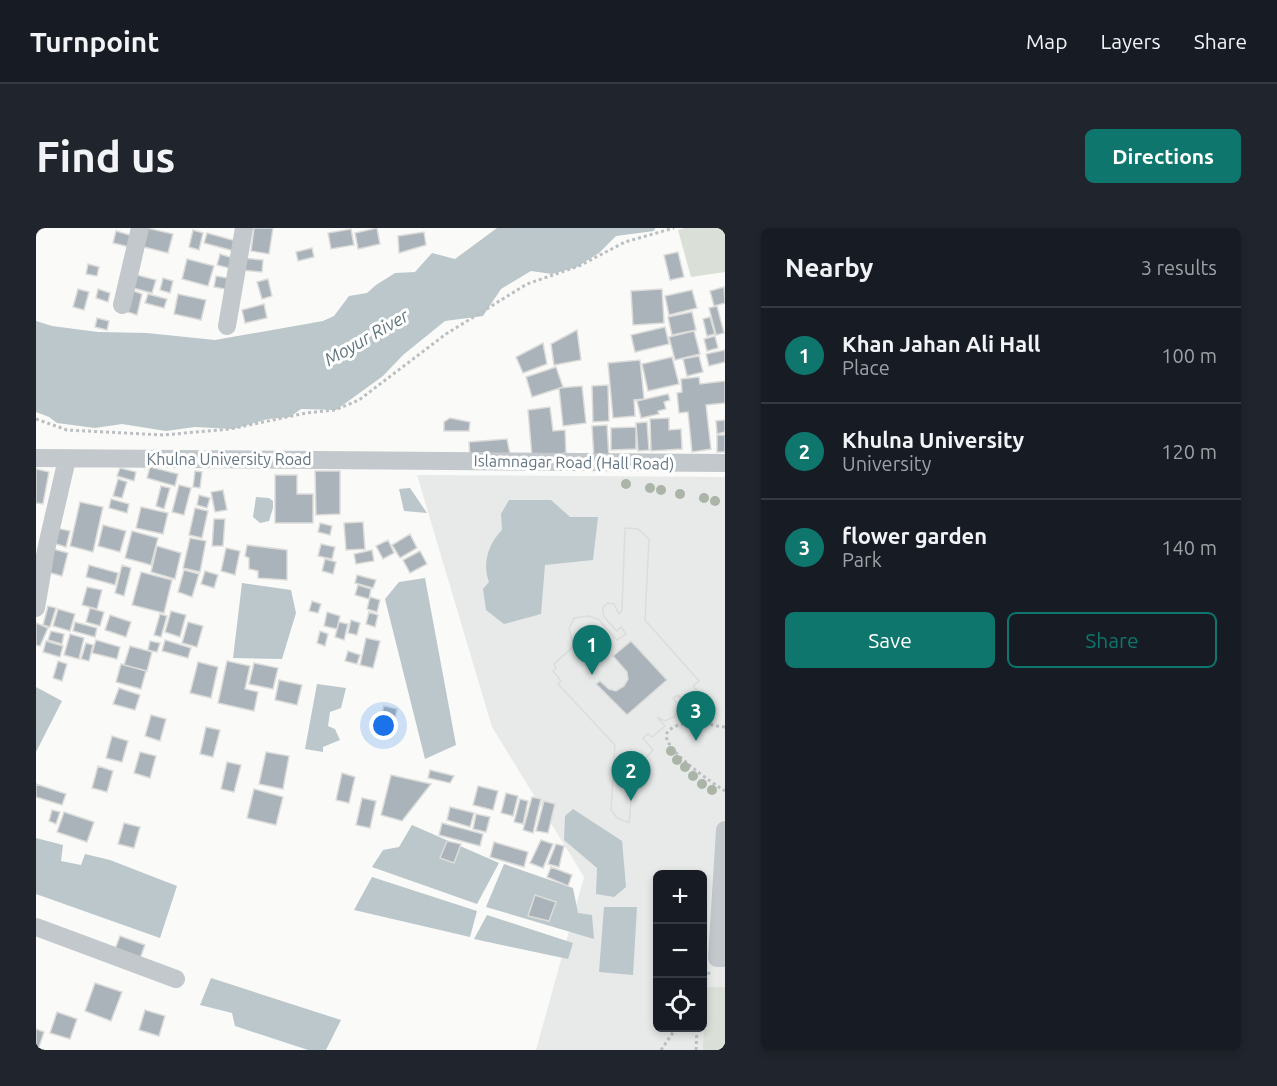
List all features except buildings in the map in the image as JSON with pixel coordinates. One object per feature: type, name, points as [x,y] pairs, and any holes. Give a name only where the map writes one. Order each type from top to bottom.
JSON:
[{"type":"street","points":[[122,305],[140,228]]},
{"type":"street","points":[[227,326],[244,228]]},
{"type":"street","name":"Khulna University Road","points":[[36,458],[422,460]]},
{"type":"street","points":[[36,608],[46,550],[67,459]]},
{"type":"street","name":"Islamnagar Road (Hall Road)","points":[[422,460],[725,463]]},
{"type":"street","points":[[725,830],[717,958],[725,958]]},
{"type":"street","points":[[36,927],[176,979]]},
{"type":"path","points":[[36,419],[67,430],[163,435],[230,429],[306,413],[335,410],[359,400],[446,334],[527,284],[579,266],[625,242],[675,228]]},
{"type":"path","points":[[725,727],[689,722],[672,728],[667,732],[667,737],[671,746],[695,771],[725,791]]},
{"type":"path","points":[[661,1050],[673,1032]]},
{"type":"path","points":[[696,1050],[697,1032]]},
{"type":"shaded area","points":[[725,228],[725,272],[691,277],[678,230]]},
{"type":"shaded area","points":[[417,475],[725,477],[725,1050],[536,1050],[584,877],[492,727]]},
{"type":"shaded area","points":[[707,987],[725,987],[725,1050],[703,1050],[704,1032],[707,1032]]},
{"type":"water","name":"Moyur River","points":[[497,228],[655,228],[654,231],[616,236],[599,253],[577,267],[552,274],[531,271],[501,289],[483,316],[445,321],[403,355],[383,376],[336,410],[301,409],[290,417],[268,419],[233,429],[195,427],[166,431],[122,424],[95,428],[57,423],[36,412],[36,321],[52,326],[98,332],[147,333],[215,340],[323,321],[334,316],[349,296],[367,293],[395,273],[415,272],[432,253],[455,259]]},
{"type":"water","points":[[410,488],[427,513],[404,511],[399,489]]},
{"type":"water","points":[[256,497],[269,498],[273,501],[269,521],[260,523],[253,517]]},
{"type":"water","points":[[509,500],[551,500],[570,517],[598,517],[593,560],[545,565],[541,614],[504,624],[486,610],[483,589],[489,582],[486,568],[488,554],[502,530],[501,514]]},
{"type":"water","points":[[425,578],[456,745],[425,759],[385,599],[399,582]]},
{"type":"water","points":[[242,583],[291,590],[296,613],[282,659],[233,658]]},
{"type":"water","points":[[317,684],[346,688],[341,708],[330,712],[328,726],[335,729],[340,740],[323,747],[323,752],[305,749]]},
{"type":"water","points":[[36,687],[62,701],[36,752]]},
{"type":"water","points":[[573,809],[622,841],[626,887],[614,897],[596,894],[597,868],[564,840],[565,816]]},
{"type":"water","points":[[412,825],[499,863],[477,904],[372,867],[383,850],[399,847]]},
{"type":"water","points":[[36,838],[63,845],[61,861],[81,865],[85,854],[110,860],[177,886],[160,938],[36,894]]},
{"type":"water","points":[[504,864],[573,888],[578,913],[592,915],[594,939],[486,907]]},
{"type":"water","points":[[372,877],[477,911],[470,937],[354,910]]},
{"type":"water","points":[[604,907],[637,907],[633,975],[599,972]]},
{"type":"water","points":[[487,915],[573,943],[568,959],[474,939]]},
{"type":"water","points":[[211,978],[341,1020],[326,1050],[308,1050],[235,1026],[232,1013],[200,1005]]},
{"type":"place","name":"Khan Jahan Ali Hall","points":[[592,675]]},
{"type":"place","name":"flower garden","points":[[696,741]]},
{"type":"place","name":"Khulna University","points":[[631,801]]}]
